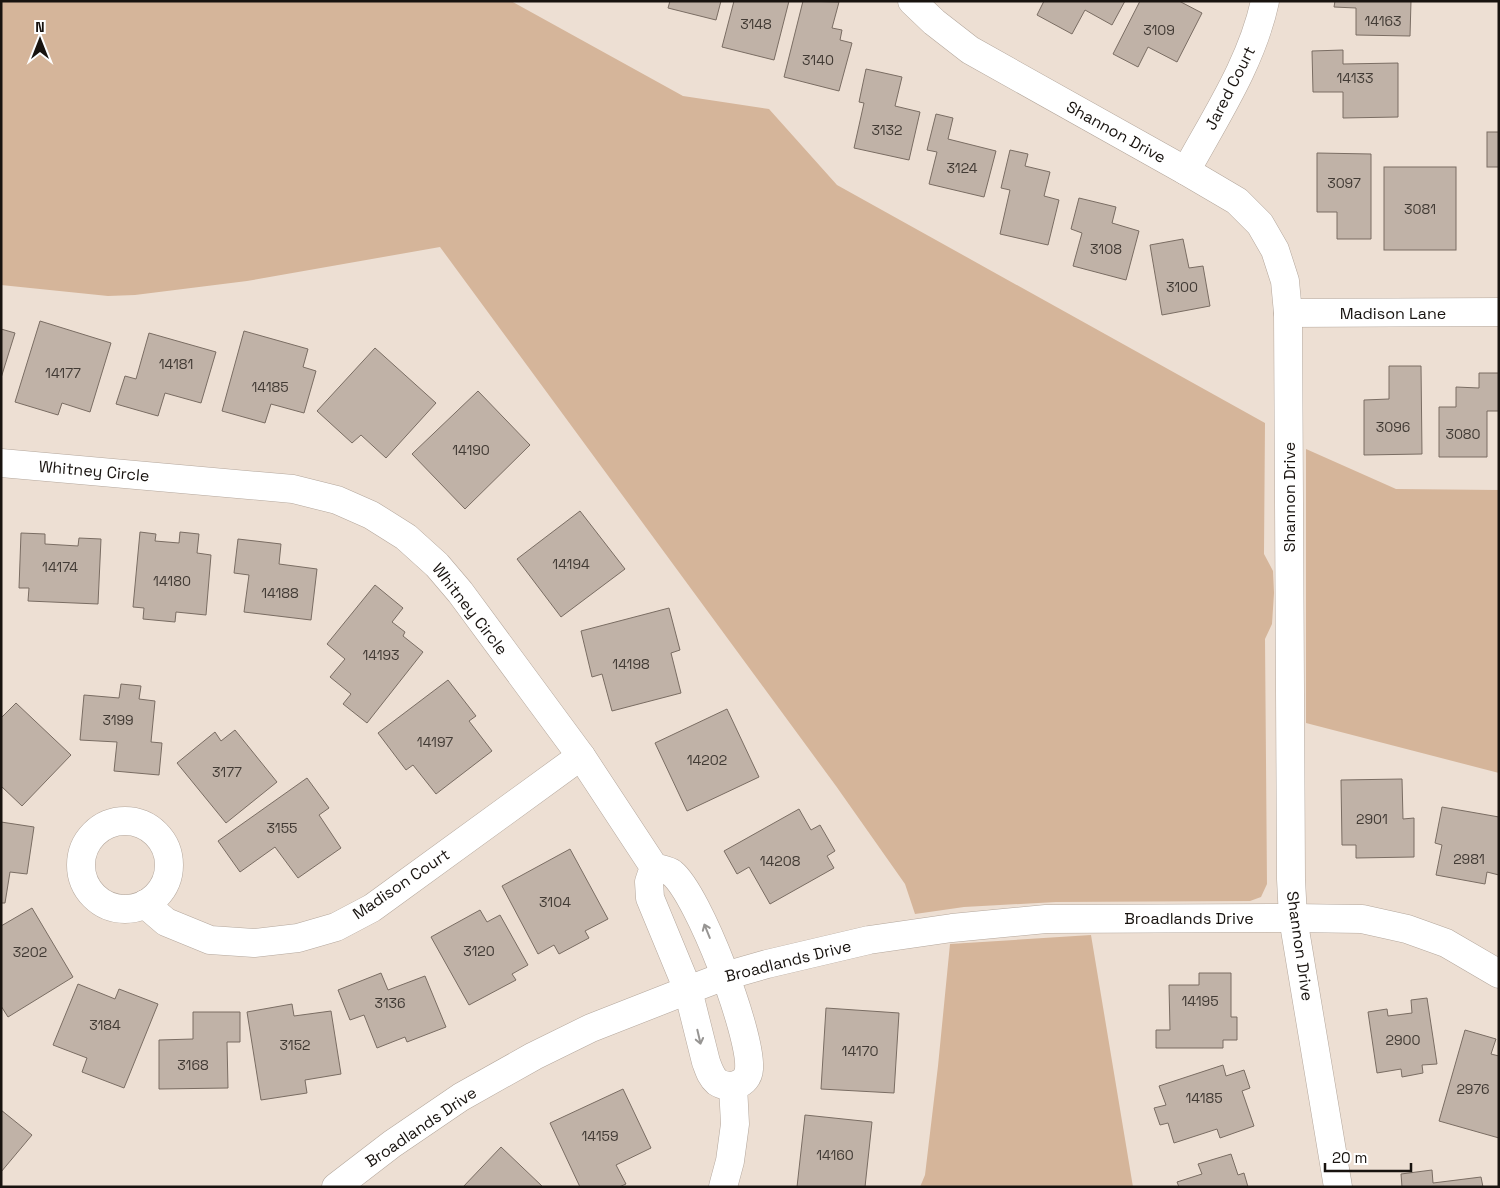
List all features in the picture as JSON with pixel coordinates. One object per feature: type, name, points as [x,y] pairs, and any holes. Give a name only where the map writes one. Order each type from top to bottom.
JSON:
[{"type":"street","name":"Shannon Drive","points":[[912,1],[934,22],[970,50],[1237,201],[1260,224],[1275,250],[1285,281],[1288,313],[1291,879],[1293,918],[1338,1187]]},
{"type":"street","name":"Jared Court","points":[[1186,171],[1244,66],[1261,21],[1266,1]]},
{"type":"street","name":"Madison Lane","points":[[1288,313],[1499,312]]},
{"type":"street","name":"Whitney Circle","points":[[1,463],[293,489],[337,500],[371,515],[406,537],[437,564],[460,592],[581,756],[654,867]]},
{"type":"street","name":"Madison Court","points":[[145,904],[166,922],[210,940],[254,944],[298,938],[336,927],[372,908],[581,756]]},
{"type":"street","points":[[654,867],[671,872],[682,884],[701,917],[725,976],[743,1032],[749,1060],[749,1072],[744,1081],[729,1087],[718,1082],[710,1074],[688,990],[650,898],[649,882],[654,867]]},
{"type":"street","name":"Broadlands Drive","points":[[336,1187],[392,1144],[446,1108],[526,1061],[591,1028],[725,976],[869,940],[952,928],[1046,919],[1293,918],[1362,920],[1407,929],[1446,944],[1499,974]]},
{"type":"street","points":[[723,1187],[730,1161],[735,1124],[734,1086]]},
{"type":"shaded area","points":[[1,1],[511,1],[683,96],[769,109],[837,185],[1265,423],[1264,554],[1273,571],[1274,593],[1272,624],[1265,639],[1267,884],[1261,897],[1250,901],[1056,902],[964,907],[915,914],[905,884],[836,786],[440,247],[247,281],[135,295],[108,296],[1,285]]},
{"type":"shaded area","points":[[1306,449],[1396,489],[1499,490],[1499,773],[1306,723]]},
{"type":"shaded area","points":[[1091,935],[1133,1187],[920,1187],[925,1175],[950,944]]},
{"type":"building","points":[[670,1],[721,1],[716,20],[668,8]]},
{"type":"building","points":[[734,1],[789,1],[774,60],[722,47]]},
{"type":"building","points":[[803,1],[839,2],[832,28],[842,30],[840,40],[852,43],[839,91],[784,77]]},
{"type":"building","points":[[1044,1],[1125,1],[1112,25],[1085,10],[1072,34],[1037,15]]},
{"type":"building","points":[[1140,1],[1179,1],[1202,13],[1177,62],[1148,47],[1138,67],[1113,54]]},
{"type":"building","points":[[1335,1],[1411,1],[1410,36],[1356,35],[1356,8],[1334,7]]},
{"type":"building","points":[[1343,50],[1343,64],[1398,63],[1398,117],[1343,118],[1343,92],[1313,92],[1312,51]]},
{"type":"building","points":[[866,69],[902,77],[895,106],[920,112],[909,160],[854,148],[864,103],[859,102]]},
{"type":"building","points":[[936,114],[953,118],[948,139],[996,151],[984,197],[929,184],[937,152],[927,150]]},
{"type":"building","points":[[1487,132],[1499,132],[1499,167],[1487,167]]},
{"type":"building","points":[[1010,150],[1028,154],[1025,166],[1050,172],[1044,196],[1059,200],[1048,245],[1000,234],[1010,190],[1001,188]]},
{"type":"building","points":[[1317,153],[1371,154],[1371,239],[1337,239],[1337,212],[1317,212]]},
{"type":"building","points":[[1384,167],[1456,167],[1456,250],[1384,250]]},
{"type":"building","points":[[1079,198],[1116,207],[1112,223],[1139,231],[1126,280],[1073,266],[1082,233],[1071,229]]},
{"type":"building","points":[[1183,239],[1189,268],[1203,266],[1210,306],[1162,315],[1150,245]]},
{"type":"building","points":[[40,321],[111,343],[90,412],[62,403],[58,415],[15,402]]},
{"type":"building","points":[[1,329],[15,333],[1,378]]},
{"type":"building","points":[[244,331],[308,349],[303,367],[316,371],[304,413],[271,404],[265,423],[222,411]]},
{"type":"building","points":[[149,333],[216,352],[201,403],[165,393],[158,416],[116,404],[125,376],[136,379]]},
{"type":"building","points":[[375,348],[436,403],[386,458],[361,435],[352,443],[317,411]]},
{"type":"building","points":[[1389,366],[1421,366],[1422,454],[1364,455],[1364,400],[1389,399]]},
{"type":"building","points":[[1479,373],[1499,373],[1499,411],[1487,411],[1487,457],[1439,457],[1439,407],[1456,407],[1456,387],[1479,388]]},
{"type":"building","points":[[478,391],[530,445],[465,509],[412,454]]},
{"type":"building","points":[[580,511],[625,569],[561,617],[517,559]]},
{"type":"building","points":[[140,532],[156,534],[155,541],[179,543],[180,532],[199,534],[197,553],[211,555],[206,615],[176,612],[175,622],[143,619],[144,608],[133,607]]},
{"type":"building","points":[[21,533],[45,534],[45,544],[78,546],[79,538],[101,539],[98,604],[28,601],[29,588],[19,588]]},
{"type":"building","points":[[238,539],[281,544],[279,564],[317,569],[311,620],[244,612],[249,575],[234,573]]},
{"type":"building","points":[[375,585],[403,608],[392,622],[405,632],[403,636],[423,652],[367,723],[343,704],[351,694],[330,677],[345,659],[327,644]]},
{"type":"building","points":[[669,608],[680,650],[671,653],[681,693],[612,711],[602,674],[592,677],[581,631]]},
{"type":"building","points":[[448,680],[476,716],[469,721],[492,751],[436,794],[413,765],[406,770],[378,733]]},
{"type":"building","points":[[121,684],[141,686],[139,699],[155,701],[151,742],[162,743],[159,775],[114,771],[117,742],[80,740],[84,695],[119,698]]},
{"type":"building","points":[[16,703],[71,755],[22,806],[1,786],[1,718]]},
{"type":"building","points":[[727,709],[759,777],[687,811],[655,743]]},
{"type":"building","points":[[235,730],[277,782],[226,823],[177,763],[215,732],[221,741]]},
{"type":"building","points":[[307,778],[329,808],[319,815],[341,848],[298,878],[275,847],[240,872],[218,841]]},
{"type":"building","points":[[1402,779],[1403,819],[1414,818],[1414,857],[1356,858],[1356,845],[1342,845],[1341,780]]},
{"type":"building","points":[[1442,807],[1499,817],[1499,875],[1487,872],[1485,884],[1436,875],[1442,845],[1435,843]]},
{"type":"building","points":[[799,809],[811,830],[820,825],[835,851],[827,856],[834,868],[770,904],[749,867],[737,874],[724,851]]},
{"type":"building","points":[[1,822],[34,827],[27,874],[10,872],[5,903],[1,903]]},
{"type":"building","points":[[570,849],[608,919],[585,931],[589,938],[559,954],[554,945],[538,954],[502,886]]},
{"type":"building","points":[[32,908],[73,977],[8,1017],[1,1006],[1,926]]},
{"type":"building","points":[[480,910],[487,922],[500,915],[528,965],[512,974],[516,980],[469,1005],[431,937]]},
{"type":"building","points":[[381,973],[388,990],[425,976],[446,1027],[407,1042],[405,1037],[377,1048],[364,1015],[350,1020],[338,990]]},
{"type":"building","points":[[1199,973],[1231,973],[1231,1017],[1237,1017],[1237,1040],[1223,1040],[1223,1048],[1156,1048],[1156,1030],[1170,1030],[1169,985],[1199,985]]},
{"type":"building","points":[[78,984],[115,999],[119,989],[158,1004],[124,1088],[82,1072],[87,1058],[53,1045]]},
{"type":"building","points":[[1427,998],[1437,1064],[1422,1065],[1423,1073],[1402,1077],[1401,1069],[1377,1073],[1368,1012],[1387,1009],[1388,1016],[1412,1013],[1411,1000]]},
{"type":"building","points":[[292,1004],[294,1016],[331,1011],[341,1074],[305,1080],[307,1093],[261,1100],[247,1012]]},
{"type":"building","points":[[826,1008],[899,1013],[894,1093],[821,1089]]},
{"type":"building","points":[[193,1012],[240,1012],[240,1042],[227,1042],[228,1088],[159,1089],[159,1040],[193,1039]]},
{"type":"building","points":[[1465,1030],[1496,1039],[1491,1054],[1499,1056],[1499,1138],[1439,1121]]},
{"type":"building","points":[[1223,1065],[1226,1076],[1244,1070],[1250,1088],[1242,1091],[1254,1126],[1220,1138],[1217,1129],[1174,1143],[1168,1123],[1160,1125],[1154,1108],[1166,1105],[1159,1086]]},
{"type":"building","points":[[623,1089],[651,1148],[616,1165],[626,1184],[619,1187],[580,1187],[550,1123]]},
{"type":"building","points":[[1,1110],[32,1135],[1,1172]]},
{"type":"building","points":[[805,1115],[872,1122],[865,1187],[797,1187]]},
{"type":"building","points":[[501,1147],[543,1187],[463,1187]]},
{"type":"building","points":[[1231,1154],[1238,1175],[1244,1173],[1248,1187],[1179,1187],[1177,1182],[1202,1174],[1198,1164]]},
{"type":"building","points":[[1432,1170],[1433,1183],[1481,1177],[1483,1187],[1402,1187],[1401,1174]]}]
